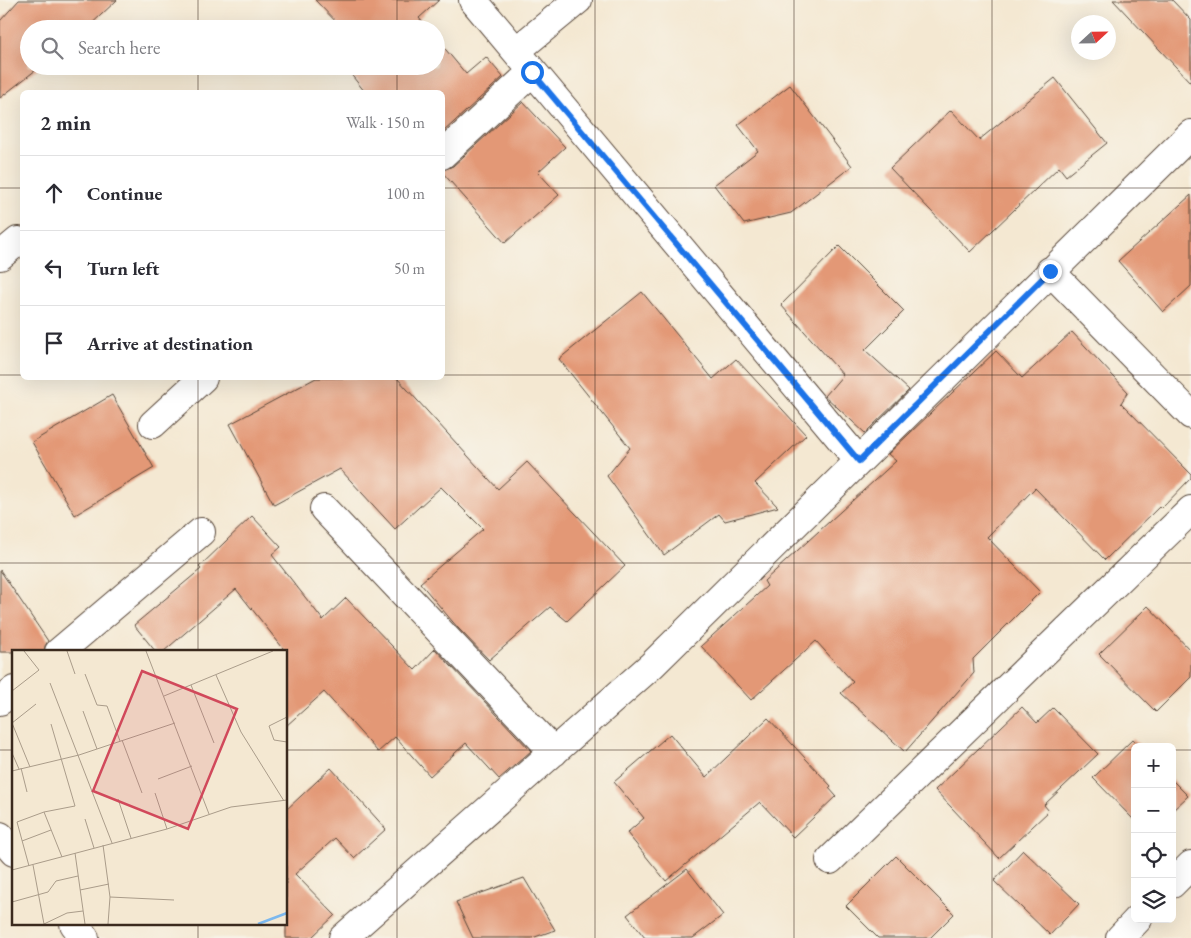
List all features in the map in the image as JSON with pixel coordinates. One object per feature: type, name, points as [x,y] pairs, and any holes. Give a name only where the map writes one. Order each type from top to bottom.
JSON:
[{"type":"street","points":[[472,0],[859,461]]},
{"type":"street","points":[[445,152],[578,0]]},
{"type":"street","points":[[344,938],[652,665],[1191,134]]},
{"type":"street","points":[[1050,271],[1191,415]]},
{"type":"street","points":[[154,424],[201,380]]},
{"type":"street","points":[[324,509],[554,752]]},
{"type":"street","points":[[830,860],[1191,510]]},
{"type":"street","points":[[60,650],[201,532]]},
{"type":"street","points":[[0,701],[12,692]]},
{"type":"street","points":[[0,836],[12,850]]},
{"type":"street","points":[[1176,880],[1191,865]]},
{"type":"street","points":[[1120,938],[1134,923]]},
{"type":"street","points":[[76,926],[85,938]]},
{"type":"building","points":[[19,0],[117,0],[96,20],[20,20],[20,75],[29,75],[0,98],[0,21]]},
{"type":"building","points":[[315,0],[439,0],[419,18],[421,20],[334,20]]},
{"type":"building","points":[[1113,0],[1172,0],[1191,20],[1191,83]]},
{"type":"building","points":[[445,49],[466,74],[486,57],[503,77],[445,130],[445,90],[363,90],[351,75],[445,75]]},
{"type":"building","points":[[1055,78],[1107,143],[1066,176],[1059,167],[970,252],[890,168],[951,110],[979,140]]},
{"type":"building","points":[[790,85],[852,166],[791,213],[744,224],[714,185],[758,151],[738,125]]},
{"type":"building","points":[[523,102],[565,147],[538,172],[559,195],[505,243],[445,175],[445,169],[453,166]]},
{"type":"building","points":[[1191,195],[1191,286],[1163,312],[1118,261]]},
{"type":"building","points":[[839,246],[904,311],[865,350],[909,390],[865,433],[825,396],[843,375],[781,305]]},
{"type":"building","points":[[642,292],[713,379],[736,359],[806,435],[755,483],[778,507],[725,521],[719,514],[664,555],[607,476],[630,448],[559,359]]},
{"type":"building","points":[[1072,332],[1128,392],[1121,403],[1191,474],[1191,478],[1162,508],[1160,506],[1105,560],[1035,488],[987,537],[1040,592],[973,659],[974,673],[905,752],[841,693],[853,682],[816,641],[751,700],[701,646],[767,586],[764,581],[896,461],[888,454],[996,351],[1022,378]]},
{"type":"building","points":[[312,380],[399,380],[498,489],[527,462],[625,566],[567,621],[550,607],[489,660],[458,628],[420,583],[483,529],[441,487],[395,529],[340,469],[274,505],[230,424]]},
{"type":"building","points":[[112,395],[154,468],[75,515],[32,442]]},
{"type":"building","points":[[252,516],[281,547],[272,555],[323,620],[346,598],[415,670],[435,649],[531,751],[499,779],[466,743],[430,776],[395,737],[378,752],[324,692],[288,724],[288,650],[284,650],[236,589],[165,650],[154,650],[134,625],[201,569],[199,567]]},
{"type":"building","points":[[0,570],[48,641],[44,650],[0,652]]},
{"type":"building","points":[[1148,606],[1191,651],[1191,677],[1156,712],[1099,654]]},
{"type":"building","points":[[1022,707],[1037,723],[1053,708],[1098,754],[1044,805],[1049,811],[999,858],[935,790]]},
{"type":"building","points":[[768,718],[831,786],[829,788],[836,796],[793,837],[760,802],[666,881],[627,833],[644,818],[614,782],[670,734],[706,777]]},
{"type":"building","points":[[1133,739],[1137,743],[1131,743],[1131,817],[1093,778]]},
{"type":"building","points":[[331,768],[386,829],[354,858],[335,838],[295,874],[335,915],[311,938],[286,938],[286,926],[288,926],[288,808]]},
{"type":"building","points":[[1176,784],[1188,796],[1176,807]]},
{"type":"building","points":[[1023,850],[1079,904],[1050,935],[994,881]]},
{"type":"building","points":[[896,856],[954,914],[930,938],[878,938],[846,906]]},
{"type":"building","points":[[687,869],[723,915],[693,938],[645,938],[627,915]]},
{"type":"building","points":[[524,878],[555,930],[532,938],[473,938],[456,902]]},
{"type":"route","points":[[532,72],[859,461],[1050,271]]}]
